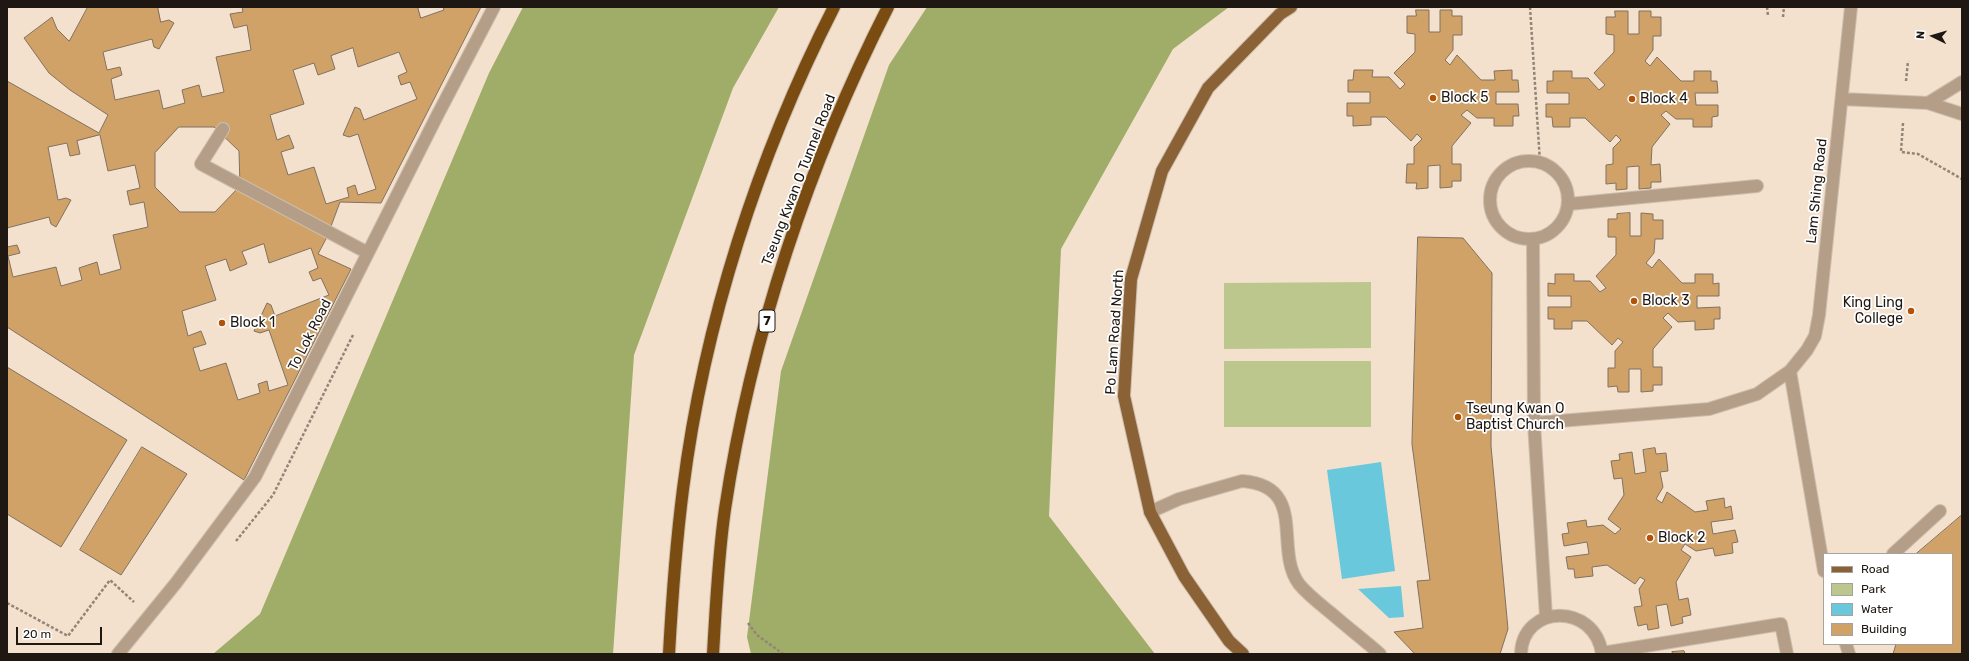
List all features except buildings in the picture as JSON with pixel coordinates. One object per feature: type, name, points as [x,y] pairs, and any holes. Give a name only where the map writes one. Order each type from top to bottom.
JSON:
[{"type":"highway","points":[[669,654],[677,539],[683,488],[692,428],[716,320],[748,215],[764,169],[784,117],[834,7]]},
{"type":"highway","name":"Tseung Kwan O Tunnel Road","points":[[713,654],[719,564],[725,509],[750,383],[773,296],[795,226],[821,158],[848,93],[888,7]]},
{"type":"main road","name":"Po Lam Road North","points":[[1243,654],[1229,641],[1184,576],[1150,512],[1124,396],[1132,279],[1162,171],[1208,88],[1280,14],[1290,7]]},
{"type":"street","name":"To Lok Road","points":[[118,654],[176,583],[255,477],[494,7]]},
{"type":"street","name":"Lam Shing Road","points":[[1534,423],[1709,409],[1757,394],[1790,371],[1807,350],[1815,336],[1819,315],[1851,7]]},
{"type":"street","points":[[1928,103],[1962,82]]},
{"type":"street","points":[[1842,99],[1928,103],[1961,115]]},
{"type":"street","points":[[223,129],[201,164],[368,253]]},
{"type":"street","points":[[1527,161],[1540,162],[1552,168],[1562,178],[1568,190],[1569,204],[1565,217],[1558,228],[1547,236],[1534,240],[1521,239],[1509,234],[1500,226],[1493,216],[1491,197],[1496,179],[1504,170],[1515,164],[1527,161]]},
{"type":"street","points":[[1569,204],[1757,186]]},
{"type":"street","points":[[1534,240],[1534,423],[1546,618]]},
{"type":"street","points":[[1790,371],[1823,565]]},
{"type":"street","points":[[1150,512],[1179,499],[1242,480],[1269,488],[1277,495],[1282,505],[1291,561],[1298,583],[1312,598],[1380,654]]},
{"type":"street","points":[[1894,553],[1940,511]]},
{"type":"street","points":[[1521,654],[1525,636],[1534,625],[1546,618],[1559,615],[1571,616],[1583,621],[1599,640],[1602,654],[1781,624],[1787,654]]},
{"type":"path","points":[[1530,7],[1540,162]]},
{"type":"path","points":[[1767,7],[1768,16]]},
{"type":"path","points":[[1783,17],[1784,7]]},
{"type":"path","points":[[1901,152],[1918,154],[1962,179]]},
{"type":"path","points":[[7,603],[68,636],[110,580],[135,603]]},
{"type":"path","points":[[748,623],[757,635],[783,654]]},
{"type":"green space","points":[[523,7],[779,7],[733,88],[634,355],[613,654],[213,654],[260,614],[489,73]]},
{"type":"green space","points":[[927,7],[1229,7],[1173,49],[1061,249],[1049,516],[1155,654],[751,654],[747,637],[781,371],[889,65]]},
{"type":"green space","points":[[1371,282],[1371,348],[1224,349],[1224,283]]},
{"type":"green space","points":[[1224,361],[1371,361],[1371,427],[1224,427]]},
{"type":"water","points":[[1381,462],[1395,571],[1342,579],[1327,470]]},
{"type":"water","points":[[1401,586],[1404,617],[1389,618],[1358,589]]},
{"type":"place","name":"Block 5","points":[[1433,98]]},
{"type":"place","name":"Block 4","points":[[1632,99]]},
{"type":"place","name":"Block 3","points":[[1634,301]]},
{"type":"place","name":"King Ling College","points":[[1911,311]]},
{"type":"place","name":"Block 1","points":[[222,323]]},
{"type":"place","name":"Tseung Kwan O Baptist Church","points":[[1458,417]]},
{"type":"place","name":"Block 2","points":[[1650,538]]}]
